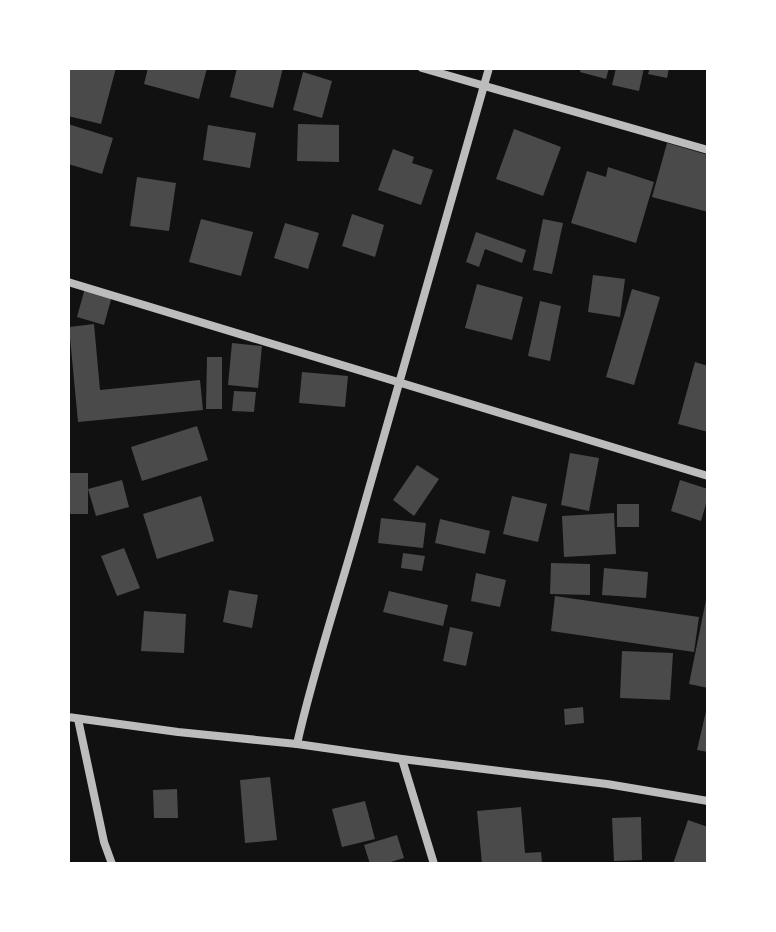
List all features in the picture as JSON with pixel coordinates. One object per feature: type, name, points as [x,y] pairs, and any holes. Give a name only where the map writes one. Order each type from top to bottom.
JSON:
[{"type":"street","points":[[422,68],[708,150]]},
{"type":"street","points":[[297,744],[310,686],[356,537],[489,68]]},
{"type":"street","points":[[68,282],[708,476]]},
{"type":"street","points":[[68,717],[607,784],[708,801]]},
{"type":"street","points":[[78,719],[104,842],[112,864]]},
{"type":"street","points":[[402,759],[434,864]]},
{"type":"building","points":[[69,68],[116,68],[101,124],[68,116]]},
{"type":"building","points":[[148,68],[207,68],[199,99],[144,84]]},
{"type":"building","points":[[237,68],[283,68],[273,108],[230,97]]},
{"type":"building","points":[[581,68],[609,68],[606,79],[580,72]]},
{"type":"building","points":[[616,68],[644,68],[639,91],[612,85]]},
{"type":"building","points":[[650,68],[669,68],[667,78],[648,74]]},
{"type":"building","points":[[303,72],[332,81],[322,118],[293,110]]},
{"type":"building","points":[[68,124],[113,138],[102,174],[68,164]]},
{"type":"building","points":[[298,124],[339,125],[339,162],[297,161]]},
{"type":"building","points":[[208,125],[256,133],[250,168],[203,160]]},
{"type":"building","points":[[514,129],[561,147],[543,196],[496,179]]},
{"type":"building","points":[[667,143],[708,155],[708,212],[652,197]]},
{"type":"building","points":[[393,149],[414,157],[412,163],[433,170],[421,205],[378,190]]},
{"type":"building","points":[[608,167],[654,182],[636,243],[571,223],[587,171],[606,177]]},
{"type":"building","points":[[137,177],[176,183],[169,231],[130,226]]},
{"type":"building","points":[[352,214],[384,225],[375,257],[342,246]]},
{"type":"building","points":[[201,219],[253,232],[241,276],[189,262]]},
{"type":"building","points":[[543,219],[563,223],[552,274],[533,270]]},
{"type":"building","points":[[285,223],[319,233],[308,269],[274,258]]},
{"type":"building","points":[[476,232],[526,250],[522,263],[485,249],[479,267],[466,262]]},
{"type":"building","points":[[593,275],[625,279],[620,317],[588,312]]},
{"type":"building","points":[[477,284],[523,297],[512,340],[465,328]]},
{"type":"building","points":[[85,288],[112,296],[104,325],[77,317]]},
{"type":"building","points":[[632,289],[660,297],[634,385],[606,377]]},
{"type":"building","points":[[540,301],[561,306],[550,361],[528,356]]},
{"type":"building","points":[[94,324],[100,390],[200,380],[203,410],[78,422],[69,327]]},
{"type":"building","points":[[232,343],[262,346],[258,388],[228,385]]},
{"type":"building","points":[[207,357],[222,357],[222,409],[206,409]]},
{"type":"building","points":[[695,362],[708,366],[708,432],[678,424]]},
{"type":"building","points":[[302,372],[348,376],[345,407],[299,403]]},
{"type":"building","points":[[234,391],[256,392],[254,412],[232,411]]},
{"type":"building","points":[[197,426],[208,460],[142,481],[131,447]]},
{"type":"building","points":[[570,453],[599,458],[589,511],[561,505]]},
{"type":"building","points":[[417,465],[439,479],[414,516],[393,500]]},
{"type":"building","points":[[68,473],[88,473],[88,514],[68,514]]},
{"type":"building","points":[[122,480],[129,507],[96,516],[88,489]]},
{"type":"building","points":[[680,480],[708,489],[701,521],[671,511]]},
{"type":"building","points":[[201,496],[214,541],[157,559],[143,514]]},
{"type":"building","points":[[512,496],[547,504],[538,542],[503,534]]},
{"type":"building","points":[[617,504],[639,504],[639,527],[617,527]]},
{"type":"building","points":[[614,513],[616,554],[564,557],[562,516]]},
{"type":"building","points":[[381,518],[426,523],[423,548],[378,543]]},
{"type":"building","points":[[440,519],[490,531],[485,554],[435,543]]},
{"type":"building","points":[[124,548],[140,588],[117,596],[101,556]]},
{"type":"building","points":[[403,553],[425,556],[422,571],[401,568]]},
{"type":"building","points":[[551,563],[590,564],[590,595],[550,594]]},
{"type":"building","points":[[604,568],[648,572],[646,598],[602,595]]},
{"type":"building","points":[[476,573],[506,580],[500,607],[471,601]]},
{"type":"building","points":[[229,590],[258,595],[252,628],[223,622]]},
{"type":"building","points":[[389,591],[448,605],[443,626],[383,612]]},
{"type":"building","points":[[708,595],[708,688],[689,684]]},
{"type":"building","points":[[555,596],[699,617],[694,652],[551,631]]},
{"type":"building","points":[[144,611],[186,614],[184,653],[141,651]]},
{"type":"building","points":[[450,627],[473,632],[466,666],[443,661]]},
{"type":"building","points":[[622,651],[673,653],[670,700],[620,698]]},
{"type":"building","points":[[583,707],[584,723],[565,725],[564,709]]},
{"type":"building","points":[[708,707],[708,752],[697,750]]},
{"type":"building","points":[[270,777],[277,840],[245,843],[240,780]]},
{"type":"building","points":[[177,789],[178,818],[154,818],[153,790]]},
{"type":"building","points":[[365,801],[375,839],[342,847],[332,809]]},
{"type":"building","points":[[521,807],[525,853],[541,852],[542,863],[482,864],[477,811]]},
{"type":"building","points":[[641,817],[642,860],[614,861],[612,818]]},
{"type":"building","points":[[688,820],[708,827],[708,864],[673,864]]},
{"type":"building","points":[[397,835],[404,858],[384,864],[370,864],[364,845]]}]
